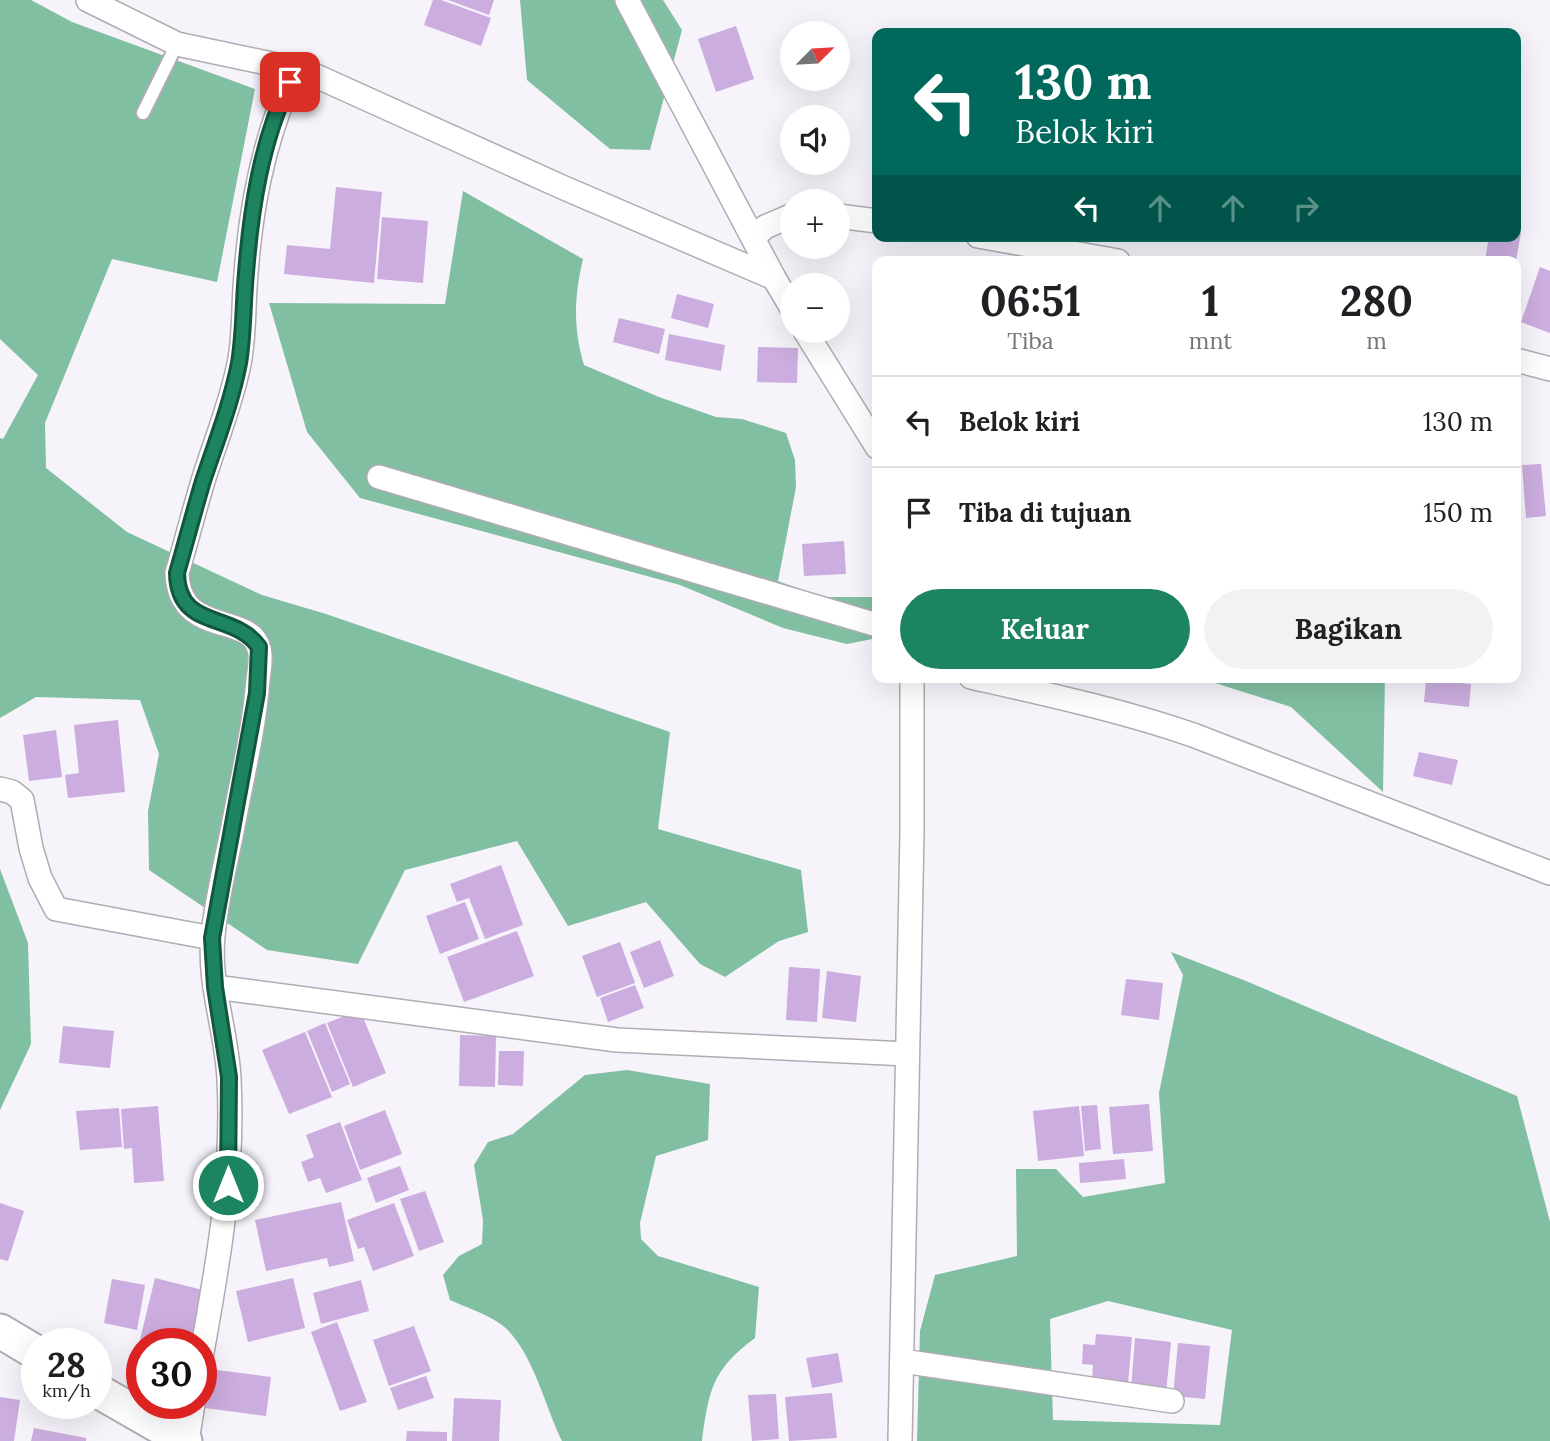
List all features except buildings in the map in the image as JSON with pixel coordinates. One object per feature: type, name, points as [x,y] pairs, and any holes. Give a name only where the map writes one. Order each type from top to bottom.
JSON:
[{"type":"street","points":[[88,0],[177,44],[305,71],[562,187],[774,278]]},
{"type":"street","points":[[627,0],[780,288]]},
{"type":"street","points":[[206,1328],[224,1229],[228,1185],[229,1077],[215,987],[212,938],[257,693],[259,647],[243,630],[198,615],[181,597],[177,588],[177,573],[239,364],[257,183],[273,124],[296,69]]},
{"type":"street","points":[[850,218],[872,220]]},
{"type":"street","points":[[753,238],[765,227],[780,221]]},
{"type":"street","points":[[1012,242],[1090,256]]},
{"type":"street","points":[[812,343],[872,439]]},
{"type":"street","points":[[1521,361],[1550,369]]},
{"type":"street","points":[[379,477],[872,624]]},
{"type":"street","points":[[900,1441],[912,832],[912,683]]},
{"type":"street","points":[[999,683],[1078,700],[1193,735],[1550,873]]},
{"type":"street","points":[[0,789],[12,792],[22,800],[40,878],[56,909],[212,938]]},
{"type":"street","points":[[215,987],[617,1040],[907,1054]]},
{"type":"street","points":[[0,1331],[21,1343]]},
{"type":"street","points":[[902,1361],[1172,1401]]},
{"type":"street","points":[[112,1399],[186,1441],[190,1419]]},
{"type":"lane","points":[[144,113],[177,44]]},
{"type":"green space","points":[[0,0],[31,0],[72,22],[255,89],[217,282],[112,259],[45,423],[46,468],[127,532],[262,595],[326,614],[670,732],[658,829],[801,870],[808,932],[779,941],[725,977],[700,964],[646,902],[568,926],[517,841],[405,870],[358,964],[267,950],[149,870],[148,811],[159,754],[140,700],[36,697],[0,718],[0,438],[3,439],[38,375],[0,339]]},
{"type":"green space","points":[[520,0],[663,0],[682,30],[650,150],[610,149],[527,80]]},
{"type":"green space","points":[[463,191],[583,259],[576,312],[584,365],[659,397],[716,417],[742,419],[786,433],[795,460],[796,487],[778,581],[822,597],[872,597],[872,639],[847,644],[783,628],[680,585],[360,498],[307,432],[269,303],[445,304]]},
{"type":"green space","points":[[1215,683],[1385,683],[1383,792],[1291,707]]},
{"type":"green space","points":[[0,869],[28,943],[31,1044],[0,1110]]},
{"type":"green space","points":[[1171,952],[1517,1096],[1550,1222],[1550,1441],[917,1441],[920,1331],[935,1275],[1017,1256],[1016,1169],[1056,1169],[1083,1197],[1165,1183],[1159,1093],[1183,975]],"holes":[[[1108,1301],[1232,1330],[1220,1425],[1053,1420],[1050,1319]]]},
{"type":"green space","points":[[627,1070],[710,1084],[708,1140],[656,1156],[640,1223],[641,1239],[658,1256],[759,1287],[755,1338],[730,1360],[715,1382],[707,1408],[702,1441],[562,1441],[529,1361],[520,1346],[499,1323],[450,1300],[443,1275],[459,1256],[482,1244],[483,1220],[474,1165],[488,1142],[513,1134],[585,1075]]},
{"type":"route","points":[[228,1185],[229,1077],[215,987],[212,938],[257,693],[259,647],[243,630],[198,615],[188,606],[177,588],[177,573],[239,364],[257,183],[273,124],[290,82]]}]
